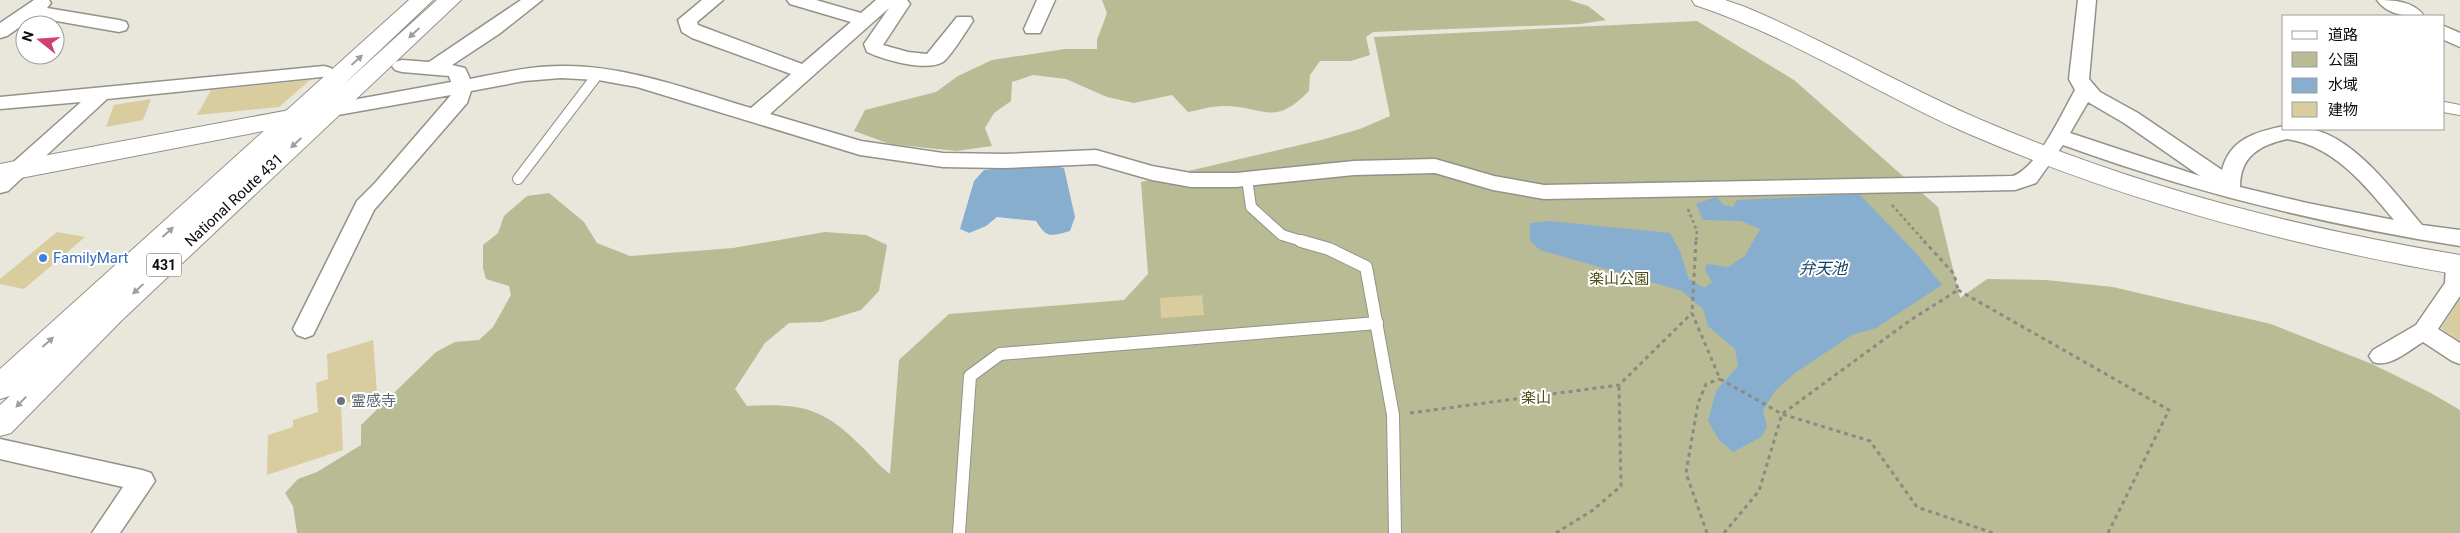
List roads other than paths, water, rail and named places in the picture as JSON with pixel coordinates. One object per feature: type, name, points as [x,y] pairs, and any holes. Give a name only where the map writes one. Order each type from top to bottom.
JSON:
[{"type":"main road","name":"National Route 431","points":[[6,375],[295,117],[422,0]]},
{"type":"main road","name":"National Route 431","points":[[0,424],[110,314],[450,0]]},
{"type":"main road","points":[[1703,0],[1771,26],[1944,113],[2052,146],[2135,188],[2218,214],[2343,243],[2459,265]]},
{"type":"main road","points":[[10,171],[332,110]]},
{"type":"street","points":[[0,32],[47,0]]},
{"type":"street","points":[[433,68],[492,30],[533,0]]},
{"type":"street","points":[[714,0],[687,20],[689,28],[699,34],[805,72]]},
{"type":"street","points":[[796,0],[864,20]]},
{"type":"street","points":[[755,116],[887,0]]},
{"type":"street","points":[[894,0],[902,4],[873,44],[874,48],[878,50],[924,61],[933,60],[964,21]]},
{"type":"street","points":[[1033,30],[1046,0]]},
{"type":"street","points":[[2087,0],[2079,79],[2085,90],[2131,118],[2237,191]]},
{"type":"street","points":[[2386,0],[2413,15]]},
{"type":"street","points":[[31,11],[119,26]]},
{"type":"street","points":[[2445,33],[2460,41]]},
{"type":"street","points":[[305,329],[365,206],[383,188],[460,99],[462,86],[458,72],[402,66]]},
{"type":"street","points":[[0,103],[324,72]]},
{"type":"street","points":[[332,110],[524,75],[561,72],[598,74],[639,81],[860,148],[943,160],[1004,161],[1096,157],[1152,173],[1191,180],[1247,179],[1354,168],[1435,166],[1493,183],[1544,192],[2015,183],[2029,178],[2052,146],[2085,90]]},
{"type":"street","points":[[0,186],[10,171],[101,94]]},
{"type":"street","points":[[2237,191],[2234,162],[2239,151],[2247,144],[2282,131],[2307,136],[2345,154],[2372,181],[2416,232]]},
{"type":"street","points":[[2052,146],[2357,222],[2460,238]]},
{"type":"street","points":[[2381,356],[2424,330],[2456,284],[2459,265]]},
{"type":"street","points":[[2424,330],[2460,355]]},
{"type":"street","points":[[0,449],[142,481],[105,533]]},
{"type":"lane","points":[[518,179],[598,74]]},
{"type":"lane","points":[[2445,107],[2460,110]]},
{"type":"lane","points":[[1247,179],[1251,207],[1282,235],[1329,249],[1366,267],[1378,323],[1393,415],[1396,533]]},
{"type":"lane","points":[[959,533],[970,376],[1000,354],[1378,323]]},
{"type":"water","points":[[1020,166],[1054,166],[1064,168],[1075,217],[1070,231],[1050,235],[1043,231],[1036,221],[997,217],[986,226],[969,233],[960,229],[974,181],[984,170]]},
{"type":"water","name":"弁天池","points":[[1859,194],[1915,252],[1942,285],[1876,328],[1852,335],[1795,373],[1775,391],[1763,410],[1767,427],[1761,437],[1733,452],[1719,440],[1708,421],[1716,391],[1738,366],[1735,349],[1708,326],[1703,309],[1682,291],[1540,250],[1530,241],[1530,223],[1549,221],[1670,233],[1680,251],[1689,279],[1704,288],[1712,282],[1705,270],[1707,264],[1728,267],[1745,256],[1760,229],[1741,221],[1703,220],[1696,204],[1716,197],[1724,205],[1733,207],[1737,200]]},
{"type":"place","name":"FamilyMart","points":[[43,258]]},
{"type":"place","name":"霊感寺","points":[[341,401]]},
{"type":"park label","name":"楽山公園","points":[[1619,279]]},
{"type":"park label","name":"楽山","points":[[1536,398]]}]
